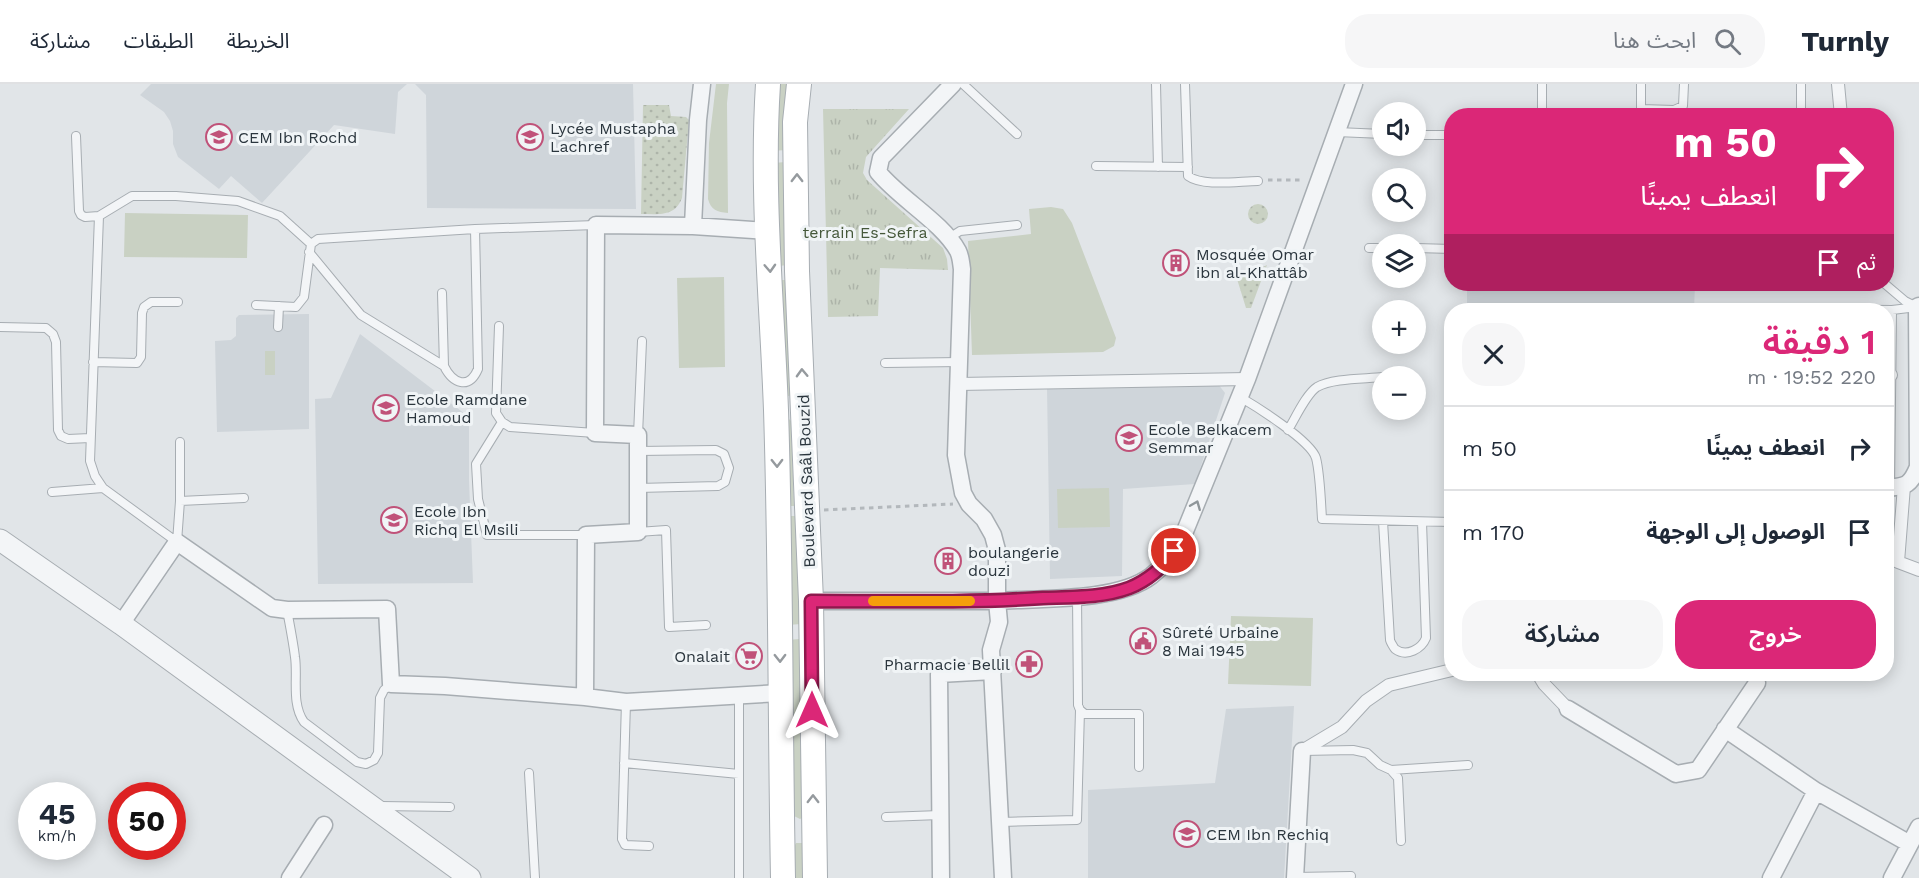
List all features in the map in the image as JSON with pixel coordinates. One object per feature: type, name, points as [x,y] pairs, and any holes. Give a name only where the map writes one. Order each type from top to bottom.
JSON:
[{"type":"main road","name":"Boulevard Saâl Bouzid","points":[[768,84],[765,130],[776,412],[783,878]]},
{"type":"main road","name":"Boulevard Saâl Bouzid","points":[[799,84],[795,122],[797,271],[811,601],[815,878]]},
{"type":"main road","points":[[776,412],[803,410]]},
{"type":"main road","points":[[782,828],[813,828]]},
{"type":"street","points":[[693,226],[702,84]]},
{"type":"street","points":[[953,84],[881,158],[878,172],[888,184],[949,238],[959,254],[962,270],[956,455],[963,493],[969,504],[984,519],[993,535],[997,550],[999,622],[991,650],[1003,878]]},
{"type":"street","points":[[811,601],[997,601],[1102,595],[1129,588],[1149,577],[1167,562],[1181,541],[1240,397],[1354,84]]},
{"type":"street","points":[[1838,84],[1840,108]]},
{"type":"street","points":[[585,697],[586,535],[638,532],[638,443],[595,433],[596,225],[693,226],[768,231]]},
{"type":"street","points":[[1918,306],[1918,467],[1912,481],[1894,487],[1898,562],[1919,570]]},
{"type":"street","points":[[958,384],[1247,379]]},
{"type":"street","points":[[0,540],[121,624],[371,806],[458,875]]},
{"type":"street","points":[[121,624],[177,542],[272,608],[287,610],[387,609],[392,684],[445,686],[627,702],[781,693]]},
{"type":"street","points":[[941,878],[939,674],[993,671]]},
{"type":"street","points":[[1295,877],[1302,751],[1342,728],[1366,701],[1389,685],[1444,672]]},
{"type":"street","points":[[1542,681],[1568,709],[1676,774],[1698,770],[1758,683]]},
{"type":"street","points":[[1725,729],[1816,791],[1910,844]]},
{"type":"street","points":[[1771,878],[1816,791]]},
{"type":"street","points":[[290,878],[324,825]]},
{"type":"street","points":[[1892,878],[1919,827]]},
{"type":"lane","points":[[963,84],[1017,134]]},
{"type":"lane","points":[[1155,84],[1158,167]]},
{"type":"lane","points":[[1185,84],[1188,176],[1194,181],[1258,181]]},
{"type":"lane","points":[[1542,84],[1542,108]]},
{"type":"lane","points":[[1641,84],[1641,108]]},
{"type":"lane","points":[[1678,108],[1683,106],[1684,84]]},
{"type":"lane","points":[[1801,84],[1802,108]]},
{"type":"lane","points":[[1337,132],[1372,134]]},
{"type":"lane","points":[[1426,135],[1444,135]]},
{"type":"lane","points":[[76,136],[81,215],[99,216],[132,196],[176,196],[237,201],[280,216],[310,248],[361,315],[444,366]]},
{"type":"lane","points":[[1096,166],[1188,167]]},
{"type":"lane","points":[[99,216],[90,461],[95,476],[103,488],[177,542]]},
{"type":"lane","points":[[256,305],[296,307],[304,297],[310,248],[318,239],[475,229],[596,225]]},
{"type":"lane","points":[[949,238],[960,231],[1017,225]]},
{"type":"lane","points":[[442,292],[444,366],[449,376],[466,382],[475,376],[478,369],[475,229]]},
{"type":"lane","points":[[1426,249],[1444,249]]},
{"type":"lane","points":[[1894,291],[1918,306]]},
{"type":"lane","points":[[93,362],[137,363],[141,357],[144,307],[151,302],[178,302]]},
{"type":"lane","points":[[278,327],[279,306]]},
{"type":"lane","points":[[1894,310],[1918,306]]},
{"type":"lane","points":[[500,326],[496,414],[502,422],[510,427],[595,433]]},
{"type":"lane","points":[[0,327],[45,328],[53,334],[56,342],[58,430],[61,436],[69,439],[90,438]]},
{"type":"lane","points":[[638,488],[718,486],[725,482],[729,468],[724,454],[716,450],[638,443],[642,341]]},
{"type":"lane","points":[[885,363],[960,362]]},
{"type":"lane","points":[[1288,430],[1317,387],[1331,382],[1372,377]]},
{"type":"lane","points":[[1240,397],[1257,406],[1310,448],[1316,458],[1322,519],[1444,522]]},
{"type":"lane","points":[[502,422],[476,464],[478,499],[487,535],[586,535]]},
{"type":"lane","points":[[177,542],[180,442]]},
{"type":"lane","points":[[52,492],[103,488]]},
{"type":"lane","points":[[180,501],[244,498]]},
{"type":"lane","points":[[1383,521],[1390,640],[1395,648],[1402,651],[1415,651],[1423,646],[1426,638],[1422,522]]},
{"type":"lane","points":[[638,532],[666,530],[669,627],[706,625]]},
{"type":"lane","points":[[1001,822],[1077,820],[1080,710],[1078,705],[1077,596]]},
{"type":"lane","points":[[287,610],[296,659],[297,707],[300,716],[303,722],[357,762],[366,764],[374,760],[378,753],[380,698],[384,690],[392,684]]},
{"type":"lane","points":[[739,696],[740,878]]},
{"type":"lane","points":[[627,702],[622,839],[625,845],[649,846]]},
{"type":"lane","points":[[1080,710],[1085,714],[1139,714],[1139,767]]},
{"type":"lane","points":[[1302,751],[1353,750],[1366,753],[1380,765],[1391,770],[1398,778],[1401,841]]},
{"type":"lane","points":[[624,763],[739,774]]},
{"type":"lane","points":[[1391,770],[1468,765]]},
{"type":"lane","points":[[529,773],[535,878]]},
{"type":"lane","points":[[371,806],[450,807]]},
{"type":"lane","points":[[886,817],[940,815]]},
{"type":"lane","points":[[1295,877],[1352,876]]},
{"type":"path","points":[[1258,181],[1320,179]]},
{"type":"path","points":[[807,511],[969,504]]},
{"type":"shaded area","points":[[151,84],[407,84],[398,92],[395,134],[334,125],[262,203],[231,176],[219,189],[178,157],[173,144],[170,121],[164,112],[140,95]]},
{"type":"shaded area","name":"Lycée Mustapha Lachref","points":[[415,84],[633,84],[636,209],[427,208],[426,95]]},
{"type":"shaded area","points":[[1467,291],[1695,291],[1694,303],[1467,303]]},
{"type":"shaded area","points":[[309,314],[309,429],[217,432],[215,341],[231,340],[236,336],[236,318],[239,315]]},
{"type":"shaded area","points":[[360,334],[469,417],[473,583],[318,584],[315,399],[331,398]]},
{"type":"shaded area","name":"Ecole Belkacem Semmar","points":[[1218,384],[1225,393],[1195,484],[1123,489],[1122,576],[1050,579],[1047,387]]},
{"type":"shaded area","name":"CEM Ibn Rechiq","points":[[1294,706],[1284,878],[1088,878],[1088,790],[1215,783],[1226,709]]},
{"type":"green space","points":[[716,84],[729,84],[727,103],[728,213],[715,210],[708,199],[709,143]]},
{"type":"green space","points":[[774,84],[789,84],[786,150],[772,151]]},
{"type":"green space","points":[[643,105],[669,105],[671,116],[686,117],[689,120],[682,198],[675,209],[666,213],[641,214]]},
{"type":"green space","name":"terrain Es-Sefra","points":[[823,109],[909,109],[866,157],[863,173],[867,180],[943,248],[948,270],[880,268],[878,316],[828,317]]},
{"type":"green space","points":[[786,162],[789,265],[778,266],[773,163]]},
{"type":"green space","points":[[1258,204],[1265,207],[1268,214],[1265,221],[1258,224],[1251,221],[1248,214],[1251,207]]},
{"type":"green space","points":[[1051,207],[1063,209],[1072,223],[1116,338],[1114,346],[1103,352],[972,355],[968,241],[1031,234],[1029,209]]},
{"type":"green space","points":[[125,213],[248,215],[247,258],[124,257]]},
{"type":"green space","points":[[1267,265],[1251,308],[1246,308],[1237,279]]},
{"type":"green space","points":[[724,277],[725,367],[679,368],[677,278]]},
{"type":"green space","points":[[777,280],[789,280],[791,395],[786,397]]},
{"type":"green space","points":[[265,351],[275,351],[275,375],[265,375]]},
{"type":"green space","points":[[788,418],[791,421],[794,506],[783,506]]},
{"type":"green space","points":[[1109,488],[1110,527],[1058,528],[1057,489]]},
{"type":"green space","points":[[784,516],[797,516],[801,624],[788,625]]},
{"type":"green space","points":[[1231,616],[1313,618],[1311,686],[1228,684]]},
{"type":"green space","points":[[800,639],[803,713],[790,714],[787,640]]},
{"type":"green space","points":[[791,721],[803,721],[804,817],[800,819],[794,816]]},
{"type":"green space","points":[[796,843],[804,843],[807,878],[795,878],[794,847]]},
{"type":"slow traffic","points":[[873,601],[970,601]]},
{"type":"place","name":"CEM Ibn Rochd","points":[[219,137]]},
{"type":"place","name":"Lycée Mustapha Lachref","points":[[530,137]]},
{"type":"place","name":"Mosquée Omar ibn al-Khattâb","points":[[1176,263]]},
{"type":"place","name":"Ecole Ramdane Hamoud","points":[[386,408]]},
{"type":"place","name":"Ecole Belkacem Semmar","points":[[1129,438]]},
{"type":"place","name":"Ecole Ibn Richq El Msili","points":[[394,520]]},
{"type":"place","name":"boulangerie douzi","points":[[948,561]]},
{"type":"place","name":"Sûreté Urbaine 8 Mai 1945","points":[[1143,641]]},
{"type":"place","name":"Onalait","points":[[749,656]]},
{"type":"place","name":"Pharmacie Bellil","points":[[1029,664]]},
{"type":"place","name":"CEM Ibn Rechiq","points":[[1187,834]]},
{"type":"route","points":[[812,710],[811,601],[997,601],[1102,595],[1129,588],[1149,577],[1167,562],[1174,551]]}]
